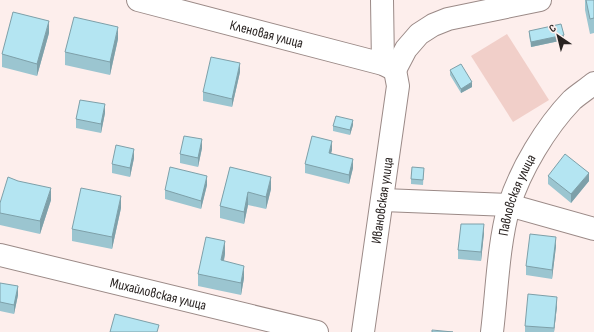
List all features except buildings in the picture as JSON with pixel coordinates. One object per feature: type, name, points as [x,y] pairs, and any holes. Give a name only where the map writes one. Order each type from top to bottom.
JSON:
[{"type":"street","name":"Кленовая улица","points":[[138,0],[389,67]]},
{"type":"street","name":"Ивановская улица","points":[[363,332],[398,86],[389,67],[382,0]]},
{"type":"street","points":[[389,67],[420,34],[433,25],[448,19],[540,0]]},
{"type":"street","name":"Павловская улица","points":[[492,332],[503,236],[509,205],[520,176],[549,126],[573,99],[594,83]]},
{"type":"street","points":[[382,200],[509,205],[594,229]]},
{"type":"street","name":"Михайловская улица","points":[[0,255],[317,332]]},
{"type":"shaded area","points":[[507,34],[549,100],[513,122],[471,56]]}]
